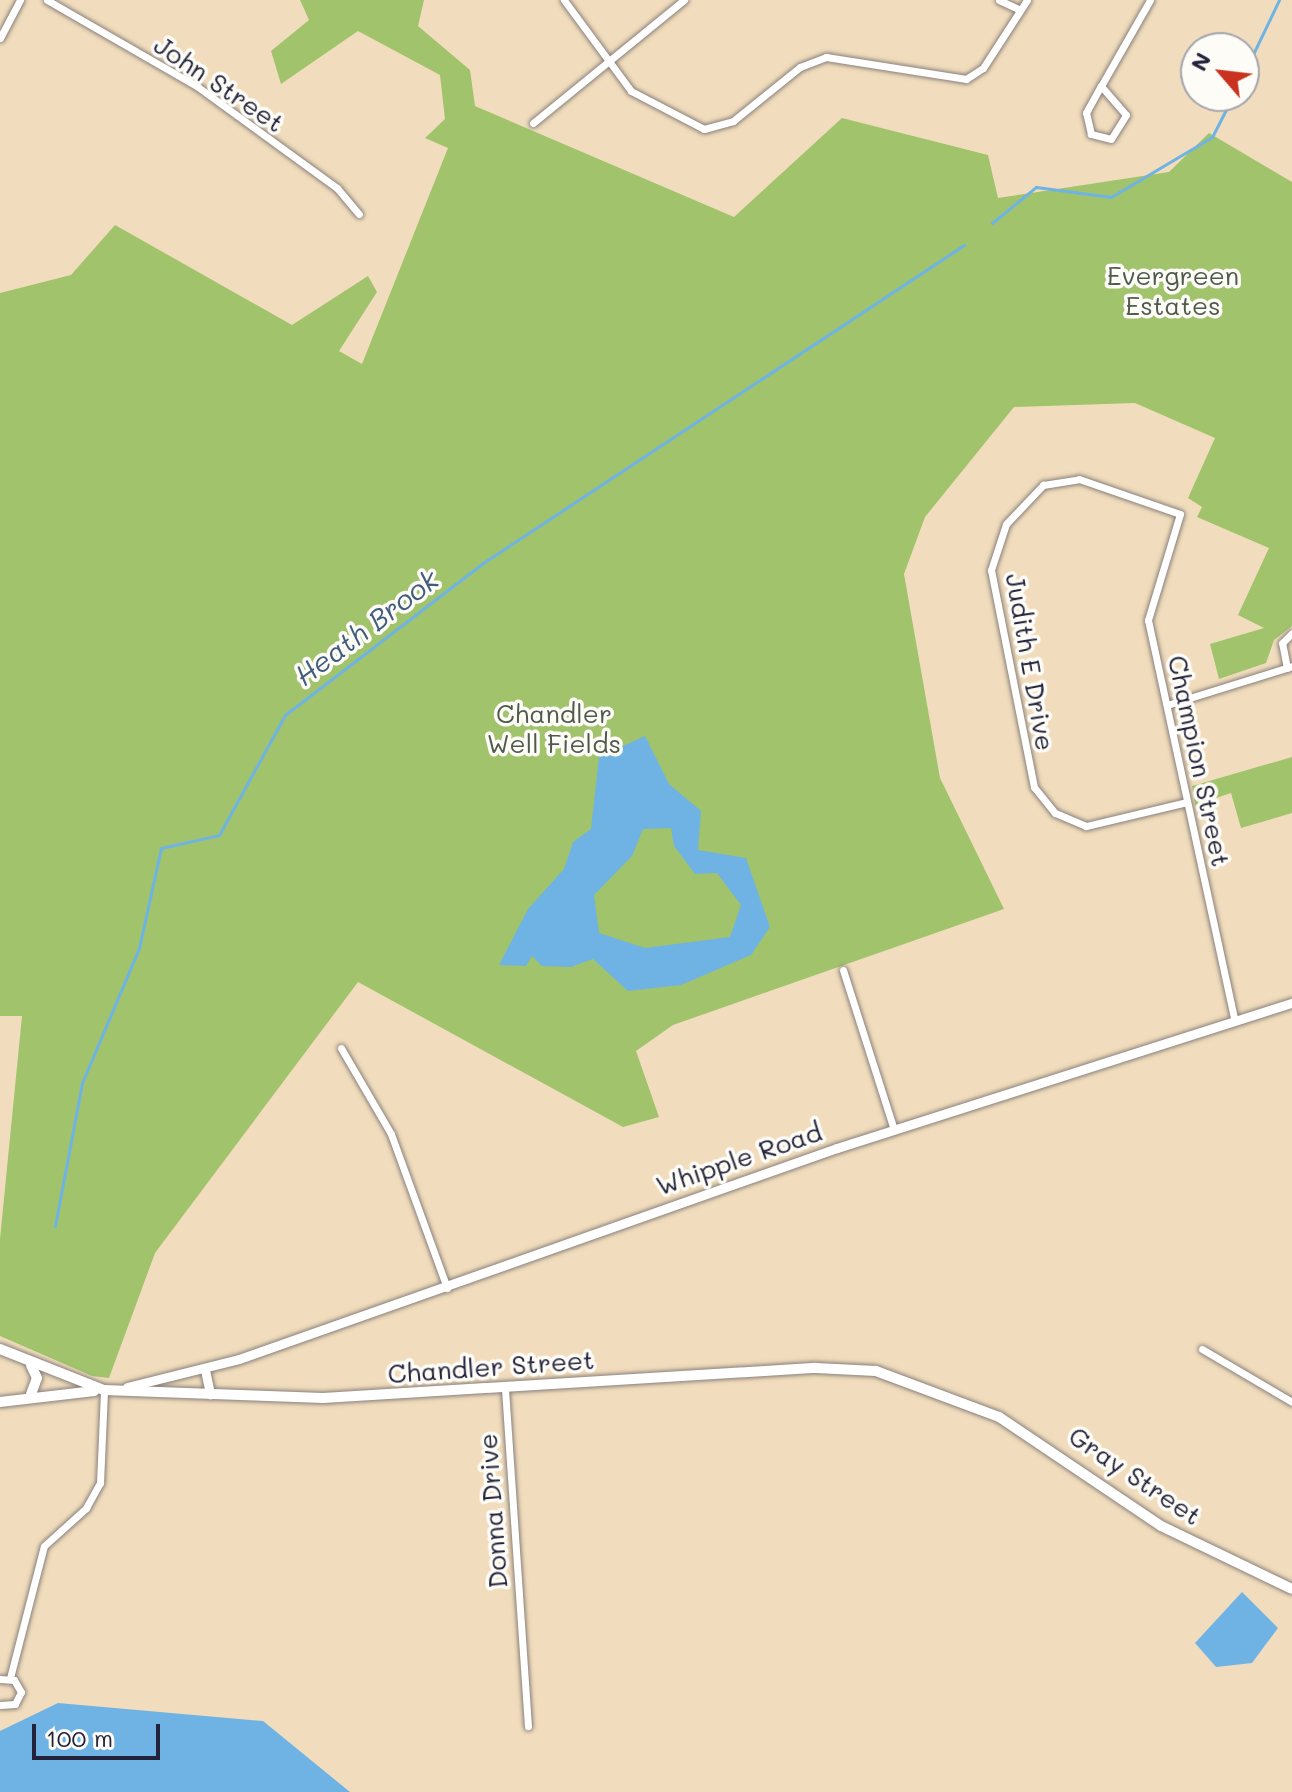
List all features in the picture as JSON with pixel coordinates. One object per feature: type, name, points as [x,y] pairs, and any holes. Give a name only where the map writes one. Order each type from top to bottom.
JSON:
[{"type":"main road","name":"Chandler Street","points":[[0,1349],[31,1365],[104,1390],[210,1394],[505,1389],[840,1368],[905,1378],[954,1397]]},
{"type":"main road","points":[[30,1397],[37,1378],[31,1365]]},
{"type":"main road","name":"Whipple Road","points":[[0,1402],[104,1390]]},
{"type":"main road","name":"Gray Street","points":[[954,1397],[1046,1444],[1161,1526],[1292,1589]]},
{"type":"street","points":[[0,38],[20,0]]},
{"type":"street","name":"John Street","points":[[47,0],[198,87],[337,188],[359,214]]},
{"type":"street","points":[[564,0],[606,63],[631,91],[672,117],[717,127],[826,57],[966,79],[983,68],[1027,0]]},
{"type":"street","points":[[533,123],[684,0]]},
{"type":"street","points":[[999,0],[1020,10]]},
{"type":"street","points":[[1101,86],[1126,115],[1122,132],[1107,140],[1094,137],[1085,122],[1101,86],[1150,0]]},
{"type":"street","name":"Judith E Drive","points":[[1180,514],[1079,479],[1043,485],[1017,508],[996,544],[991,592],[1034,787],[1044,802],[1086,826],[1187,802]]},
{"type":"street","name":"Champion Street","points":[[1180,514],[1148,607],[1235,1021]]},
{"type":"street","points":[[1167,705],[1290,667],[1282,648],[1292,633]]},
{"type":"street","points":[[843,970],[894,1130]]},
{"type":"street","name":"Whipple Road","points":[[104,1390],[205,1370],[894,1130],[1292,1003]]},
{"type":"street","points":[[341,1048],[403,1161],[447,1288]]},
{"type":"street","points":[[1202,1349],[1292,1402]]},
{"type":"street","points":[[205,1370],[210,1394]]},
{"type":"street","name":"Donna Drive","points":[[505,1389],[528,1726]]},
{"type":"street","points":[[0,1705],[20,1696],[10,1678],[44,1546],[86,1508],[100,1483],[104,1390]]},
{"type":"street","points":[[0,1679],[10,1678]]},
{"type":"green space","name":"Chandler Well Fields","points":[[300,0],[424,0],[418,26],[470,70],[475,106],[734,217],[842,118],[988,155],[998,198],[1169,172],[1209,133],[1292,182],[1292,626],[1274,640],[1266,663],[1219,679],[1210,644],[1264,628],[1238,615],[1269,548],[1197,517],[1202,507],[1188,498],[1215,438],[1135,403],[1014,407],[925,517],[904,574],[940,778],[1004,909],[673,1025],[636,1051],[659,1117],[623,1127],[358,982],[155,1253],[109,1378],[92,1376],[0,1336],[0,1239],[22,1016],[0,1016],[0,293],[71,275],[115,225],[292,325],[368,276],[377,292],[339,351],[362,364],[448,148],[425,138],[445,119],[440,75],[358,31],[281,84],[271,51],[309,20]]},
{"type":"green space","points":[[1292,757],[1292,813],[1241,828],[1231,793],[1195,805],[1192,786]]},
{"type":"water","points":[[645,736],[669,784],[701,811],[698,850],[746,858],[770,927],[751,955],[681,985],[628,991],[593,959],[571,967],[542,966],[532,956],[526,966],[499,965],[528,909],[564,869],[573,842],[591,829],[599,757]],"holes":[[[671,828],[674,846],[695,874],[717,873],[741,905],[730,937],[645,948],[599,933],[594,895],[632,856],[643,829]]]},
{"type":"water","points":[[1242,1592],[1278,1628],[1252,1663],[1216,1667],[1195,1643]]},
{"type":"water","points":[[58,1703],[263,1721],[350,1792],[0,1792],[0,1731]]},
{"type":"waterway","name":"Heath Brook","points":[[1260,40],[1279,0]]},
{"type":"waterway","name":"Heath Brook","points":[[992,223],[1036,187],[1111,197],[1212,137],[1225,112]]},
{"type":"waterway","name":"Heath Brook","points":[[55,1226],[82,1083],[139,948],[161,848],[219,835],[285,715],[483,563],[964,245]]},
{"type":"park label","name":"Evergreen Estates","points":[[1173,291]]}]
